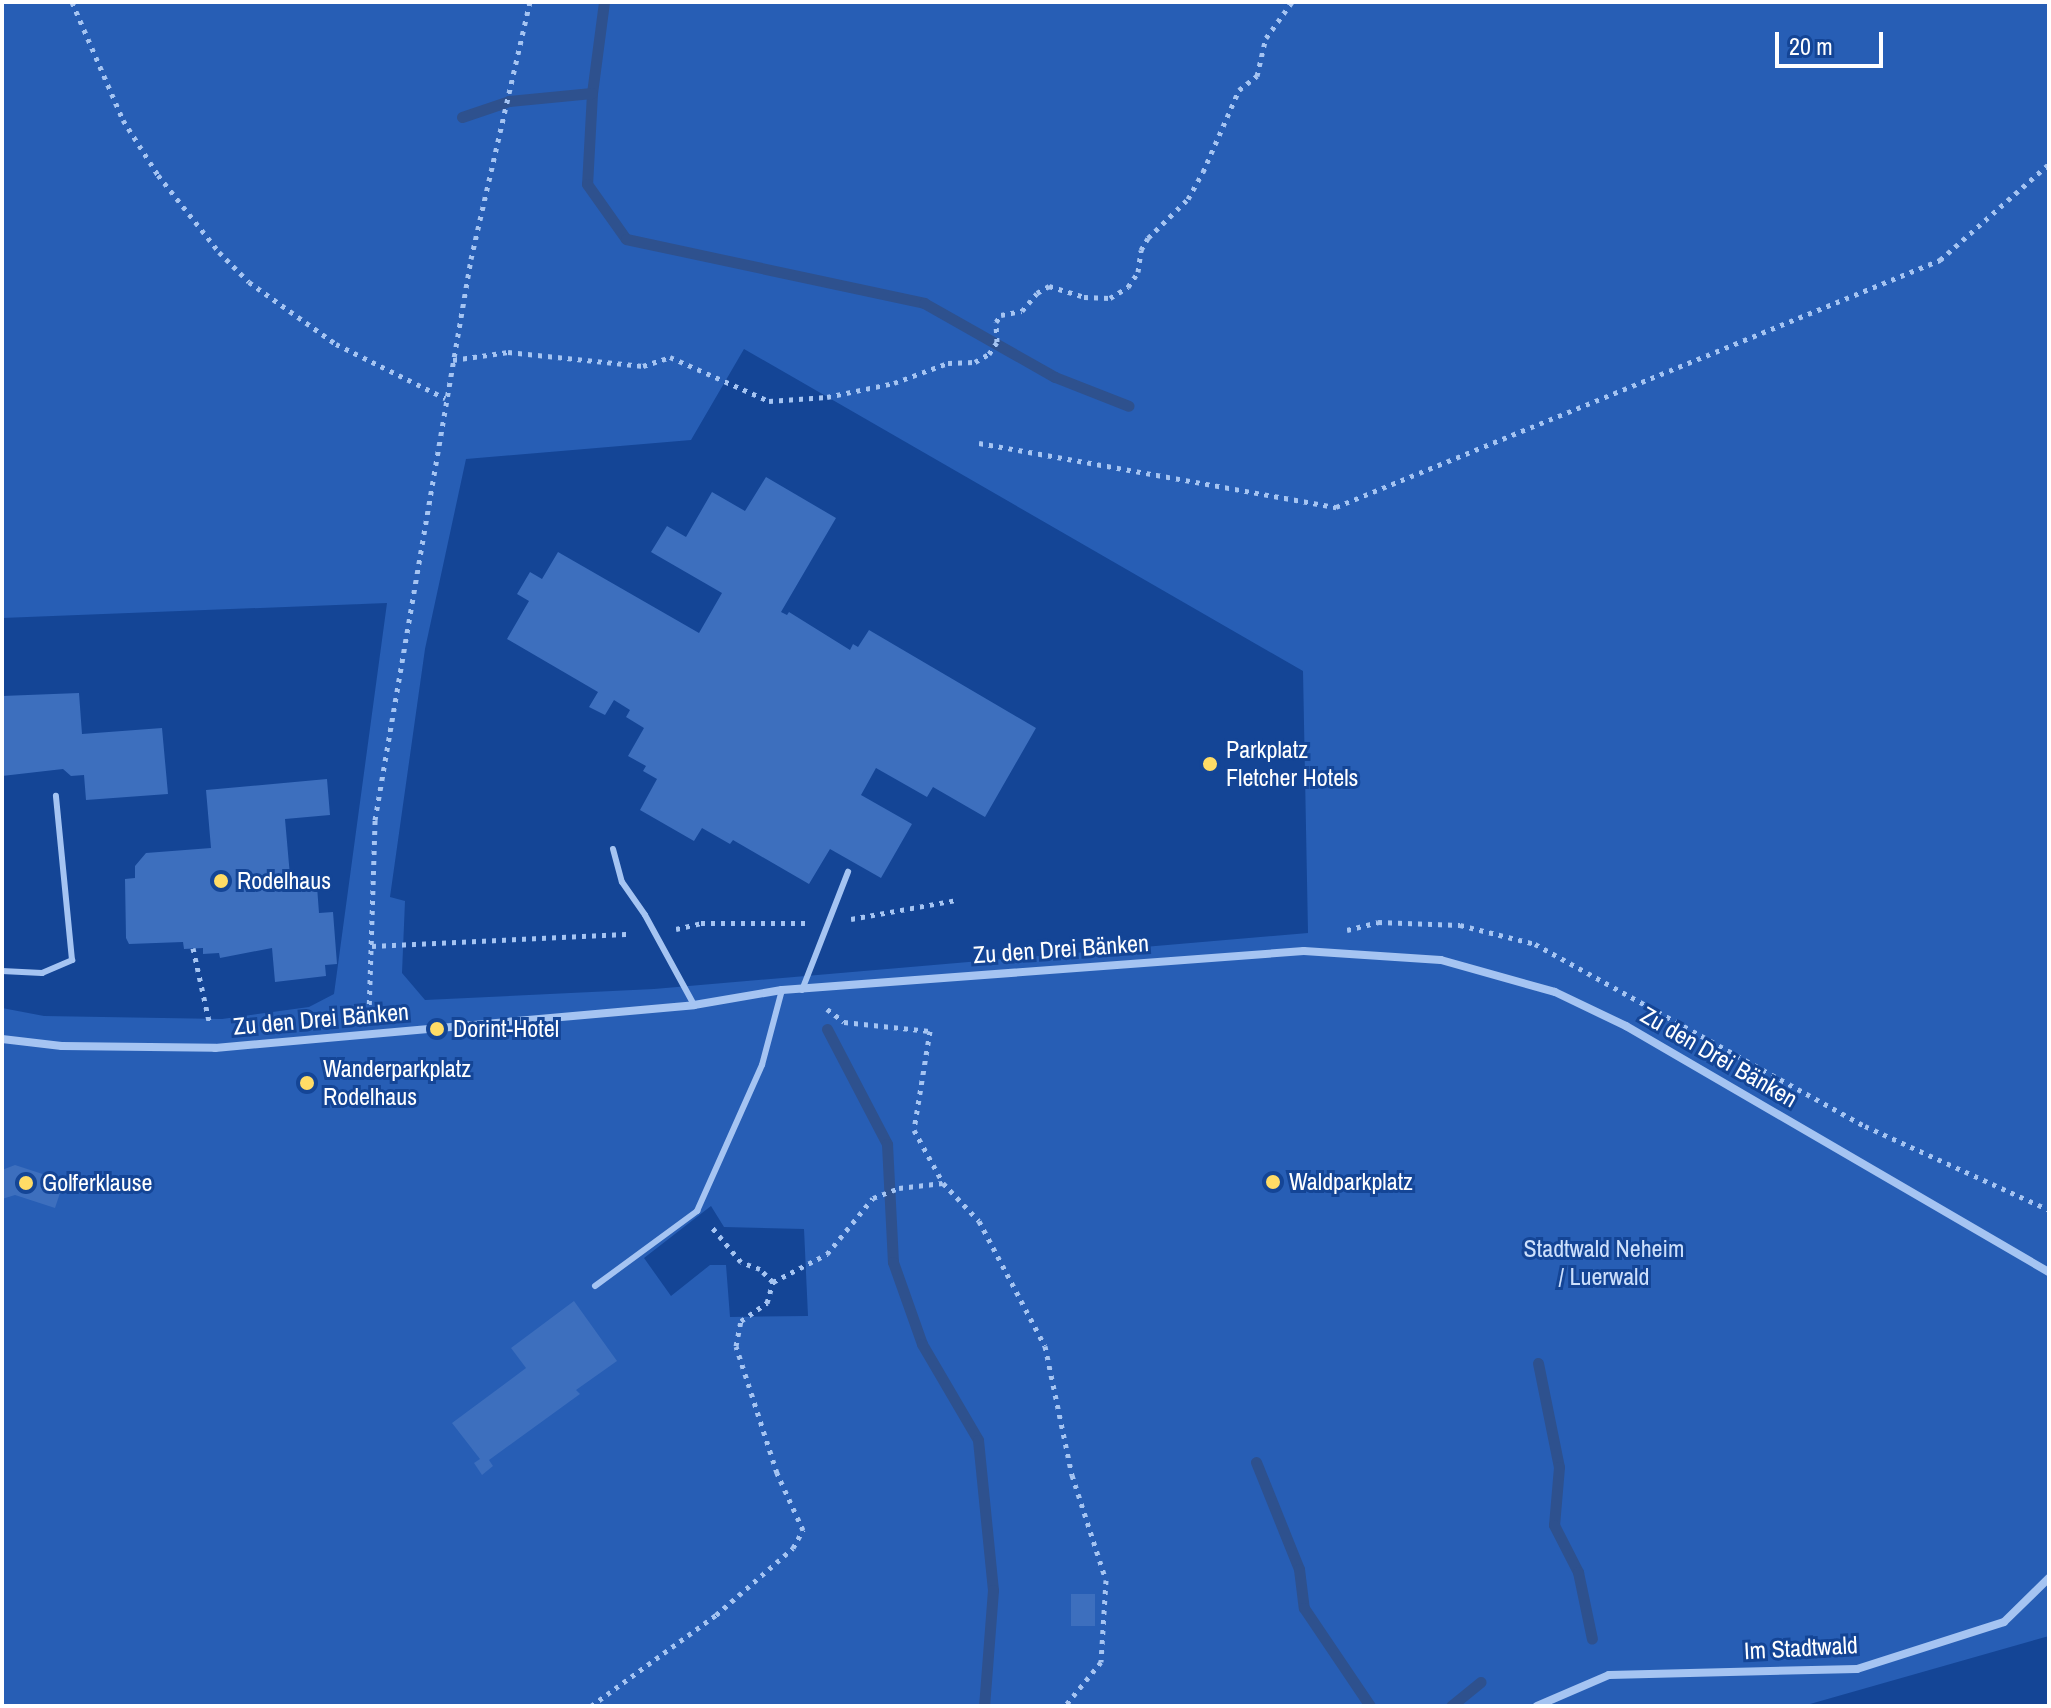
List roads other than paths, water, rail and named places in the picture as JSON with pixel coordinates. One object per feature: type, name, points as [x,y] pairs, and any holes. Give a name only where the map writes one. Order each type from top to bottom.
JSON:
[{"type":"street","name":"Zu den Drei Bänken","points":[[2,1039],[62,1046],[215,1048],[694,1005],[782,990],[1304,951],[1441,960],[1555,992],[1626,1026],[2049,1272]]},
{"type":"street","name":"Im Stadtwald","points":[[1537,1706],[1609,1675],[1857,1669],[2004,1622],[2049,1578]]},
{"type":"lane","points":[[2,971],[42,973],[72,960],[56,796]]},
{"type":"lane","points":[[613,849],[622,882],[645,915],[694,1005]]},
{"type":"lane","points":[[802,990],[848,872]]},
{"type":"lane","points":[[595,1286],[697,1211],[762,1065],[782,990]]},
{"type":"waterway","points":[[604,2],[592,93],[587,184],[626,239],[924,303],[1055,377],[1129,406]]},
{"type":"waterway","points":[[462,117],[509,101],[592,93]]},
{"type":"waterway","points":[[827,1029],[887,1144],[893,1262],[922,1344],[978,1440],[993,1590],[984,1706]]},
{"type":"waterway","points":[[1538,1363],[1559,1467],[1554,1525],[1578,1572],[1592,1639]]},
{"type":"waterway","points":[[1256,1462],[1299,1569],[1304,1608],[1370,1706]]},
{"type":"waterway","points":[[1451,1706],[1481,1682]]},
{"type":"place","name":"Parkplatz Fletcher Hotels","points":[[1210,764]]},
{"type":"place","name":"Rodelhaus","points":[[221,881]]},
{"type":"place","name":"Dorint-Hotel","points":[[437,1029]]},
{"type":"place","name":"Wanderparkplatz Rodelhaus","points":[[307,1083]]},
{"type":"place","name":"Waldparkplatz","points":[[1273,1182]]},
{"type":"place","name":"Golferklause","points":[[26,1183]]},
{"type":"park label","name":"Stadtwald Neheim / Luerwald","points":[[1604,1263]]}]
